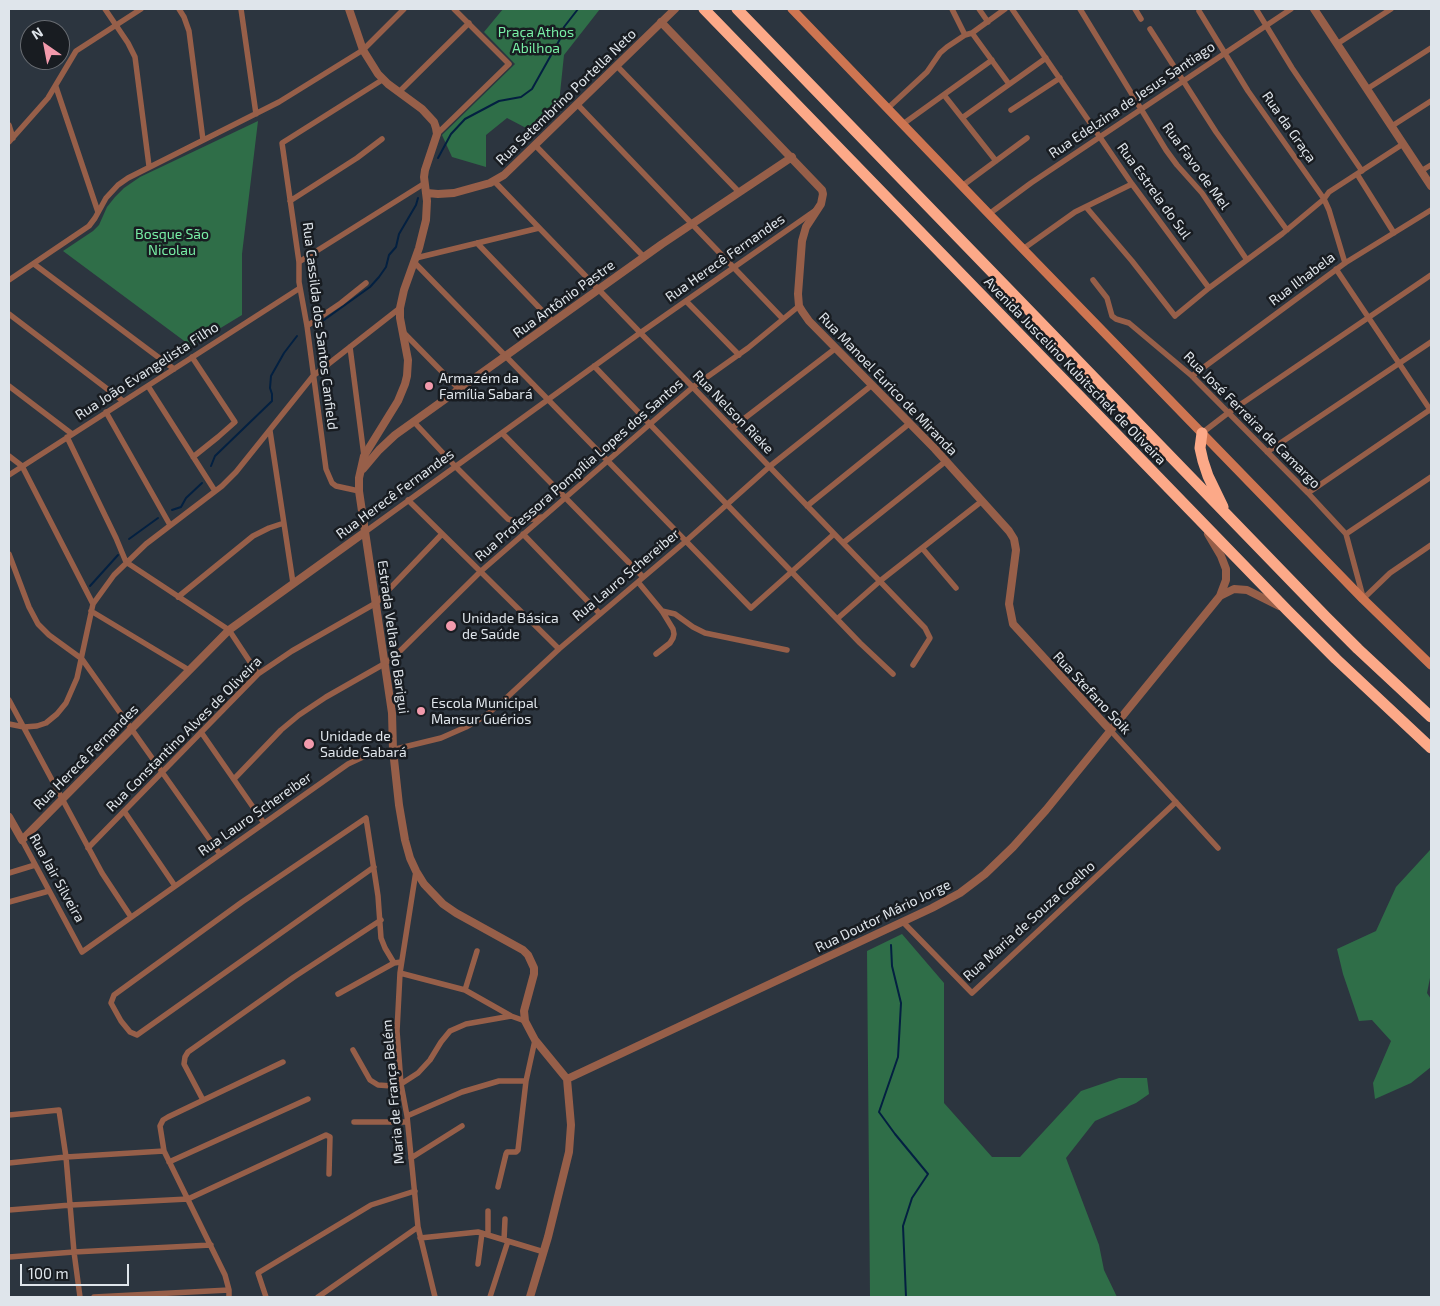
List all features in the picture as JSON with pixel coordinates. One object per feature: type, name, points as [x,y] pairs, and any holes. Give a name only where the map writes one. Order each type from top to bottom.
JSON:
[{"type":"highway","name":"Avenida Juscelino Kubitschek de Oliveira","points":[[704,9],[1288,611],[1431,748]]},
{"type":"highway","name":"Avenida Juscelino Kubitschek de Oliveira","points":[[737,9],[1228,518],[1352,643],[1431,717]]},
{"type":"highway","points":[[1202,433],[1200,448],[1203,461],[1228,518]]},
{"type":"main road","points":[[792,9],[1363,599],[1431,665]]},
{"type":"street","points":[[105,9],[135,57],[149,166]]},
{"type":"street","points":[[11,140],[45,103],[76,51],[141,9]]},
{"type":"street","points":[[179,9],[184,17],[188,31],[203,140]]},
{"type":"street","points":[[241,9],[256,114]]},
{"type":"street","points":[[349,9],[363,50],[372,67],[382,80],[429,115],[434,122],[436,134]]},
{"type":"street","points":[[9,280],[89,226],[106,198],[118,185],[149,166],[279,102],[363,50],[404,9]]},
{"type":"street","points":[[436,134],[509,64],[454,9]]},
{"type":"street","name":"Rua Setembrino Portella Neto","points":[[427,192],[438,194],[454,193],[494,182],[509,171],[675,9]]},
{"type":"street","points":[[952,9],[966,35]]},
{"type":"street","points":[[979,9],[988,22]]},
{"type":"street","points":[[888,108],[927,72],[944,50],[972,33],[1005,9]]},
{"type":"street","name":"Rua Estrela do Sul","points":[[1012,9],[1132,184],[1209,288]]},
{"type":"street","name":"Rua Favo de Mel","points":[[1080,9],[1171,157],[1202,193],[1247,260]]},
{"type":"street","points":[[1135,9],[1141,19]]},
{"type":"street","points":[[1256,9],[1359,172],[1394,233]]},
{"type":"street","name":"Rua Edelzina de Jesus Santiago","points":[[989,214],[1031,183],[1290,9]]},
{"type":"street","points":[[1314,9],[1431,186]]},
{"type":"street","points":[[1337,44],[1391,9]]},
{"type":"street","name":"Rua da Graça","points":[[1199,11],[1248,91],[1324,199],[1344,263]]},
{"type":"street","points":[[660,22],[822,190],[822,198],[818,209],[806,227],[802,241],[798,286],[799,306]]},
{"type":"street","points":[[399,92],[469,24]]},
{"type":"street","points":[[1150,30],[1216,132],[1287,230]]},
{"type":"street","points":[[972,33],[1009,84]]},
{"type":"street","points":[[1368,90],[1431,48]]},
{"type":"street","points":[[962,118],[1046,58]]},
{"type":"street","points":[[903,124],[992,60]]},
{"type":"street","points":[[617,66],[740,192]]},
{"type":"street","points":[[1011,110],[1060,78]]},
{"type":"street","name":"Rua Cassilda dos Santos Canfield","points":[[359,491],[336,486],[328,477],[324,461],[307,326],[298,277],[299,262],[282,143],[382,80]]},
{"type":"street","points":[[56,87],[98,212]]},
{"type":"street","points":[[944,95],[996,161]]},
{"type":"street","points":[[1392,126],[1431,100]]},
{"type":"street","points":[[577,104],[783,319]]},
{"type":"street","points":[[9,125],[11,140]]},
{"type":"street","name":"Estrada Velha do Barigui","points":[[436,134],[425,170],[428,201],[426,220],[400,308],[408,360],[405,384],[391,413],[364,456],[360,472],[359,491],[392,713],[393,750],[405,840],[416,871],[433,895],[456,913],[523,950],[528,955],[534,968],[534,974],[524,1011],[525,1021]]},
{"type":"street","points":[[962,186],[1027,138]]},
{"type":"street","points":[[290,201],[357,158],[382,139]]},
{"type":"street","points":[[1086,207],[1175,316],[1209,288],[1287,230],[1324,199],[1329,192],[1404,144]]},
{"type":"street","points":[[535,145],[644,257]]},
{"type":"street","name":"Rua Antônio Pastre","points":[[360,472],[383,446],[459,389],[598,289],[792,157]]},
{"type":"street","points":[[1421,171],[1431,164]]},
{"type":"street","name":"Rua Nelson Rieke","points":[[494,182],[925,628],[929,635],[928,641],[913,665]]},
{"type":"street","points":[[299,262],[425,183]]},
{"type":"street","points":[[1024,249],[1064,219],[1132,184]]},
{"type":"street","name":"Rua Herecê Fernandes","points":[[22,840],[229,630],[686,300],[818,209]]},
{"type":"street","name":"Rua Ilhabela","points":[[1192,376],[1344,263],[1431,210]]},
{"type":"street","points":[[539,228],[415,260],[751,608],[834,534]]},
{"type":"street","points":[[477,243],[552,322]]},
{"type":"street","points":[[34,264],[174,368]]},
{"type":"street","points":[[1308,493],[1431,410],[1336,269]]},
{"type":"street","points":[[1202,433],[1228,413],[1431,276]]},
{"type":"street","name":"Rua José Ferreira de Camargo","points":[[1093,280],[1107,298],[1112,316],[1129,322],[1192,376],[1346,534],[1363,599]]},
{"type":"street","points":[[307,326],[366,283]]},
{"type":"street","name":"Rua João Evangelista Filho","points":[[9,475],[300,288]]},
{"type":"street","points":[[686,300],[739,355]]},
{"type":"street","name":"Rua Professora Pompília Lopes dos Santos","points":[[234,779],[299,714],[400,653],[480,572],[523,534],[693,387],[739,355],[799,306]]},
{"type":"street","name":"Rua Manoel Eurico de Miranda","points":[[799,306],[809,320],[910,423],[1009,531]]},
{"type":"street","points":[[9,724],[24,727],[37,726],[46,723],[62,708],[74,687],[82,659],[93,604],[106,585],[126,562],[146,544],[215,491],[236,472],[314,376],[400,308]]},
{"type":"street","points":[[9,314],[123,401]]},
{"type":"street","points":[[403,332],[459,389]]},
{"type":"street","points":[[1267,452],[1431,342]]},
{"type":"street","points":[[350,348],[364,456]]},
{"type":"street","points":[[732,428],[836,348]]},
{"type":"street","points":[[192,357],[234,422],[193,457]]},
{"type":"street","points":[[594,366],[837,620],[893,674]]},
{"type":"street","name":"Rua Lauro Schereiber","points":[[82,952],[348,764],[363,757],[441,738],[476,722],[497,707],[558,649],[770,467],[872,385]]},
{"type":"street","points":[[9,386],[70,436],[126,562],[229,630],[258,674]]},
{"type":"street","points":[[148,386],[215,491]]},
{"type":"street","points":[[106,412],[170,525]]},
{"type":"street","points":[[414,422],[508,519],[518,522],[543,517]]},
{"type":"street","points":[[807,506],[910,423]]},
{"type":"street","points":[[270,431],[293,583]]},
{"type":"street","points":[[502,433],[643,577]]},
{"type":"street","points":[[9,456],[22,466],[93,604]]},
{"type":"street","points":[[843,543],[946,461]]},
{"type":"street","points":[[1346,534],[1431,477]]},
{"type":"street","points":[[408,500],[558,649]]},
{"type":"street","points":[[837,620],[880,581],[982,501]]},
{"type":"street","name":"Rua Doutor Mário Jorge","points":[[567,1079],[903,922],[960,893],[1000,860],[1046,810],[1220,596],[1226,580],[1226,569],[1221,556],[1201,521]]},
{"type":"street","points":[[178,597],[253,536],[284,523]]},
{"type":"street","name":"Rua Stefano Soik","points":[[1009,531],[1014,539],[1016,550],[1009,604],[1013,624],[1218,848]]},
{"type":"street","name":"Rua Constantino Alves de Oliveira","points":[[88,848],[258,674],[299,646],[376,603],[442,534]]},
{"type":"street","points":[[523,534],[600,614]]},
{"type":"street","points":[[1363,599],[1390,573],[1431,545]]},
{"type":"street","points":[[922,548],[956,588]]},
{"type":"street","points":[[9,554],[29,607],[38,624],[49,635],[82,659],[220,854]]},
{"type":"street","points":[[638,582],[662,611],[673,629],[674,634],[670,643],[656,654]]},
{"type":"street","points":[[1220,596],[1234,589],[1247,590],[1288,611]]},
{"type":"street","points":[[91,611],[189,670]]},
{"type":"street","points":[[662,611],[675,614],[693,628],[705,633],[787,650]]},
{"type":"street","points":[[9,700],[102,873],[131,917]]},
{"type":"street","points":[[201,732],[264,823]]},
{"type":"street","name":"Rua Maria de Souza Coelho","points":[[903,922],[972,993],[1176,802]]},
{"type":"street","points":[[124,811],[175,886]]},
{"type":"street","name":"Rua Jair Silveira","points":[[9,817],[12,831],[22,840],[82,952]]},
{"type":"street","points":[[374,867],[137,1035],[130,1032],[121,1021],[111,1003],[114,995],[242,902],[366,818],[374,867],[382,938],[385,948],[394,962]]},
{"type":"street","points":[[9,873],[35,865]]},
{"type":"street","name":"Maria de França Belém","points":[[416,871],[400,973],[397,1031],[401,1084],[407,1119],[418,1226],[434,1297]]},
{"type":"street","points":[[9,902],[49,891]]},
{"type":"street","points":[[203,1100],[184,1064],[188,1052],[294,977],[381,920]]},
{"type":"street","points":[[465,990],[477,951]]},
{"type":"street","points":[[338,994],[394,962],[402,962]]},
{"type":"street","points":[[400,973],[465,990],[512,1016],[525,1021],[535,1040],[567,1079],[571,1141],[544,1252],[530,1297]]},
{"type":"street","points":[[353,1050],[370,1080],[378,1085],[392,1086],[401,1084],[418,1073],[430,1060],[450,1031],[466,1024],[512,1016]]},
{"type":"street","points":[[498,1187],[507,1152],[516,1152],[518,1150],[526,1081],[535,1040]]},
{"type":"street","points":[[229,1297],[225,1274],[164,1151],[160,1126],[163,1120],[283,1062]]},
{"type":"street","points":[[354,1122],[407,1119],[462,1092],[499,1081],[526,1081]]},
{"type":"street","points":[[169,1162],[308,1099]]},
{"type":"street","points":[[9,1114],[59,1110],[66,1157],[80,1297]]},
{"type":"street","points":[[411,1158],[462,1126]]},
{"type":"street","points":[[9,1210],[188,1199],[326,1135],[330,1137],[330,1174]]},
{"type":"street","points":[[9,1163],[66,1157],[164,1151]]},
{"type":"street","points":[[266,1297],[258,1273],[371,1205],[414,1191]]},
{"type":"street","points":[[478,1264],[488,1211]]},
{"type":"street","points":[[490,1297],[506,1241],[505,1219]]},
{"type":"street","points":[[318,1297],[418,1226]]},
{"type":"street","points":[[420,1238],[472,1232],[485,1234],[544,1252]]},
{"type":"street","points":[[9,1257],[210,1245]]},
{"type":"street","points":[[94,1297],[229,1290]]},
{"type":"green space","name":"Praça Athos Abilhoa","points":[[503,9],[600,9],[564,55],[559,103],[528,129],[507,118],[486,135],[486,167],[452,157],[442,135],[515,64],[484,32]]},
{"type":"green space","name":"Bosque São Nicolau","points":[[258,121],[242,254],[242,315],[191,346],[63,251],[93,231],[99,225],[107,207],[115,197],[140,177]]},
{"type":"green space","points":[[1431,833],[1431,973],[1427,993],[1431,999],[1431,1067],[1411,1083],[1375,1099],[1373,1083],[1391,1041],[1372,1020],[1359,1021],[1343,974],[1337,949],[1376,931],[1396,887],[1430,850]]},
{"type":"green space","points":[[902,934],[944,983],[944,1103],[992,1157],[1020,1157],[1081,1091],[1119,1078],[1147,1078],[1149,1094],[1136,1103],[1095,1121],[1066,1158],[1099,1245],[1104,1270],[1117,1297],[870,1297],[867,951]]},
{"type":"waterway","points":[[438,158],[451,134],[465,119],[499,101],[521,97],[532,89],[564,32],[564,27],[578,9]]},
{"type":"waterway","points":[[317,325],[370,287],[379,277],[386,267],[389,255],[396,247],[399,234],[418,198]]},
{"type":"waterway","points":[[211,466],[215,456],[272,401],[271,376],[284,353],[297,336]]},
{"type":"waterway","points":[[172,510],[181,507],[186,498],[202,483]]},
{"type":"waterway","points":[[129,539],[158,518]]},
{"type":"waterway","points":[[90,586],[118,555]]},
{"type":"waterway","points":[[891,945],[892,966],[901,1003],[898,1057],[879,1112],[928,1174],[912,1198],[903,1226],[906,1297]]},
{"type":"place","name":"Armazém da Família Sabará","points":[[429,386]]},
{"type":"place","name":"Unidade Básica de Saúde","points":[[451,626]]},
{"type":"place","name":"Escola Municipal Mansur Guérios","points":[[421,711]]},
{"type":"place","name":"Unidade de Saúde Sabará","points":[[309,744]]}]
